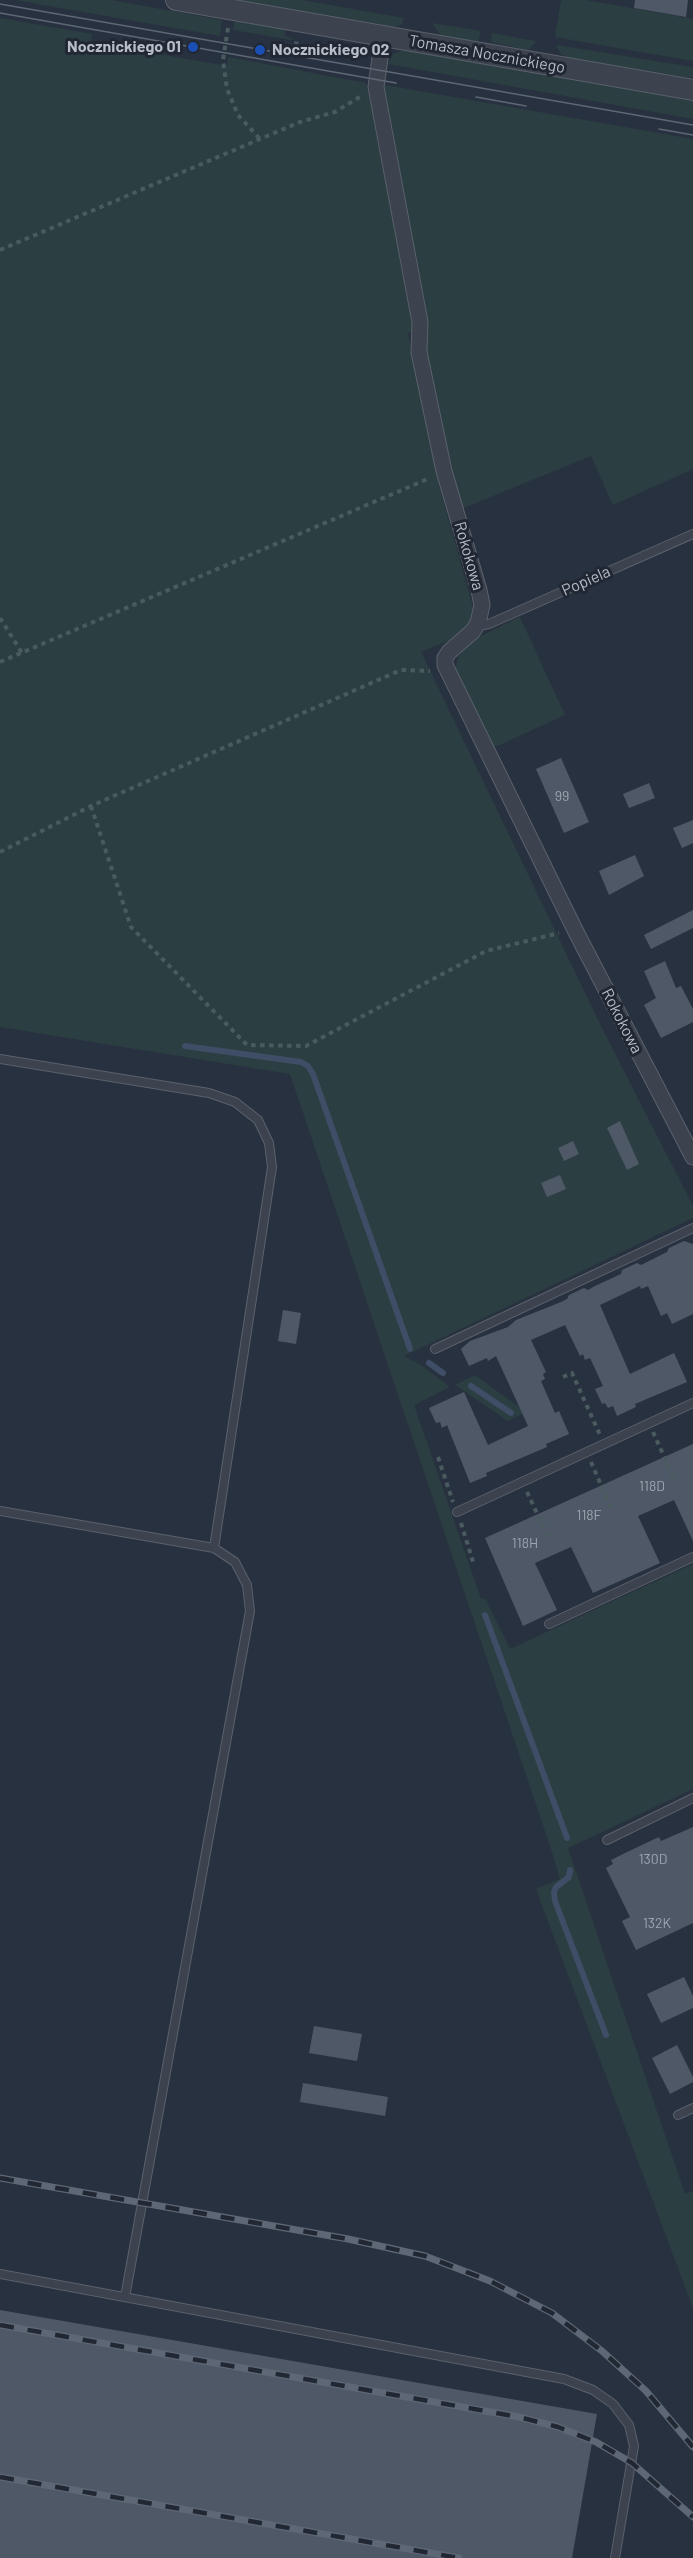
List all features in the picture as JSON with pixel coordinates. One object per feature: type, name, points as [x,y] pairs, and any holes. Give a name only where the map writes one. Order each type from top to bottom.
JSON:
[{"type":"street","name":"Tomasza Nocznickiego","points":[[176,0],[693,90]]},
{"type":"street","name":"Rokokowa","points":[[383,36],[376,87],[420,322],[419,352],[444,471],[480,590],[482,605],[478,623]]},
{"type":"street","points":[[449,672],[445,658],[473,631],[478,623]]},
{"type":"street","name":"Rokokowa","points":[[449,672],[575,930],[693,1157]]},
{"type":"lane","name":"Popiela","points":[[478,623],[489,624],[693,534]]},
{"type":"lane","points":[[0,1059],[209,1093],[235,1102],[258,1120],[269,1143],[272,1167],[214,1548]]},
{"type":"lane","points":[[435,1349],[693,1228]]},
{"type":"lane","points":[[457,1512],[693,1403]]},
{"type":"lane","points":[[0,1511],[214,1548],[235,1562],[247,1586],[250,1611],[125,2297]]},
{"type":"lane","points":[[549,1624],[693,1557]]},
{"type":"lane","points":[[608,1840],[693,1798]]},
{"type":"lane","points":[[678,2115],[693,2108]]},
{"type":"lane","points":[[0,2274],[564,2379],[593,2390],[613,2404],[629,2425],[634,2446],[615,2558]]},
{"type":"path","points":[[223,60],[224,80],[232,104],[238,115],[260,139]]},
{"type":"path","points":[[0,250],[300,122],[335,112],[376,87]]},
{"type":"path","points":[[0,662],[444,471]]},
{"type":"path","points":[[0,618],[22,653]]},
{"type":"path","points":[[0,852],[91,806],[401,670],[449,672]]},
{"type":"path","points":[[91,806],[132,927],[247,1045],[306,1046],[486,951],[575,930]]},
{"type":"path","points":[[562,1377],[572,1373],[604,1444]]},
{"type":"path","points":[[649,1423],[675,1481]]},
{"type":"path","points":[[587,1452],[611,1508]]},
{"type":"path","points":[[523,1482],[548,1537]]},
{"type":"shaded area","points":[[15,0],[111,0],[222,20],[220,36]]},
{"type":"shaded area","points":[[239,0],[302,0],[404,18],[402,24],[394,27]]},
{"type":"shaded area","points":[[561,0],[586,0],[693,19],[693,61],[555,37]]},
{"type":"shaded area","points":[[0,18],[92,34],[91,42],[227,66],[228,57],[366,83],[384,156],[417,325],[412,327],[413,331],[408,333],[439,486],[474,617],[470,627],[460,636],[421,652],[602,1028],[693,1206],[693,1218],[404,1356],[421,1365],[450,1387],[414,1405],[481,1599],[485,1598],[510,1649],[693,1564],[693,1789],[568,1848],[685,2194],[693,2191],[693,2308],[536,1889],[560,1879],[553,1855],[290,1074],[0,1027]]},
{"type":"shaded area","points":[[235,21],[285,29],[285,36],[292,40],[233,30]]},
{"type":"shaded area","points":[[432,23],[481,31],[478,42],[441,36]]},
{"type":"shaded area","points":[[492,33],[535,41],[535,43],[528,50],[491,42]]},
{"type":"shaded area","points":[[556,45],[693,67],[693,78],[568,58],[560,53]]},
{"type":"shaded area","points":[[405,50],[693,101],[693,119],[388,64],[393,54]]},
{"type":"shaded area","points":[[385,85],[693,139],[693,469],[613,505],[591,456],[461,509],[449,467],[421,338],[384,97]]},
{"type":"shaded area","points":[[520,617],[565,715],[493,748],[455,669],[459,656],[473,640]]},
{"type":"shaded area","points":[[475,1375],[526,1412],[508,1421],[455,1385]]},
{"type":"building","points":[[635,0],[688,0],[686,17],[634,8]]},
{"type":"building","points":[[561,758],[589,822],[564,833],[536,769]]},
{"type":"building","points":[[649,783],[655,798],[629,808],[623,794]]},
{"type":"building","points":[[693,820],[693,843],[682,848],[673,828]]},
{"type":"building","points":[[635,855],[644,876],[609,895],[599,871]]},
{"type":"building","points":[[693,910],[693,928],[651,949],[644,935]]},
{"type":"building","points":[[665,961],[676,988],[681,986],[693,1009],[693,1022],[661,1038],[644,1005],[656,998],[644,971]]},
{"type":"building","points":[[620,1121],[639,1164],[627,1170],[607,1128]]},
{"type":"building","points":[[573,1141],[579,1154],[564,1161],[558,1148]]},
{"type":"building","points":[[560,1175],[566,1189],[547,1197],[541,1183]]},
{"type":"building","points":[[684,1241],[693,1244],[693,1314],[672,1324],[667,1313],[661,1316],[648,1286],[641,1289],[640,1286],[600,1305],[630,1374],[674,1353],[687,1382],[635,1404],[636,1407],[617,1416],[613,1406],[608,1408],[605,1403],[602,1404],[595,1389],[603,1386],[590,1358],[585,1360],[583,1354],[580,1356],[565,1325],[531,1340],[546,1372],[543,1374],[545,1379],[541,1381],[555,1413],[559,1411],[569,1434],[546,1444],[547,1447],[486,1473],[487,1476],[470,1483],[447,1425],[442,1428],[440,1422],[436,1423],[429,1408],[464,1392],[488,1445],[528,1426],[496,1356],[488,1361],[487,1358],[469,1366],[461,1349],[470,1341],[508,1327],[516,1320],[561,1302],[569,1295],[584,1288],[588,1290],[621,1274],[622,1270],[637,1263],[641,1265]]},
{"type":"building","points":[[283,1310],[301,1313],[296,1344],[278,1341]]},
{"type":"building","points":[[693,1444],[693,1541],[674,1500],[638,1516],[660,1563],[593,1593],[571,1547],[535,1563],[557,1610],[523,1626],[485,1538]]},
{"type":"building","points":[[693,1827],[693,1923],[636,1950],[622,1921],[630,1917],[606,1868],[613,1864],[611,1860],[625,1853],[659,1837],[661,1841]]},
{"type":"building","points":[[684,1977],[693,1996],[693,2008],[661,2023],[647,1994]]},
{"type":"building","points":[[314,2026],[362,2034],[357,2061],[309,2053]]},
{"type":"building","points":[[677,2045],[693,2077],[693,2082],[670,2094],[652,2058]]},
{"type":"building","points":[[303,2083],[388,2097],[385,2116],[300,2102]]},
{"type":"building","points":[[0,2310],[597,2414],[572,2558],[0,2558]]},
{"type":"waterway","points":[[185,1046],[301,1062],[308,1066],[313,1074],[410,1349]]},
{"type":"waterway","points":[[429,1363],[443,1373]]},
{"type":"waterway","points":[[471,1386],[511,1413]]},
{"type":"waterway","points":[[485,1615],[567,1838]]},
{"type":"waterway","points":[[570,1870],[569,1877],[556,1887],[555,1901],[606,2035]]},
{"type":"tram line","points":[[0,4],[693,125]]},
{"type":"tram line","points":[[0,13],[396,83]]},
{"type":"tram line","points":[[476,97],[526,106]]},
{"type":"tram line","points":[[659,129],[693,135]]},
{"type":"railway","points":[[0,2178],[348,2239],[425,2256],[490,2281],[552,2313],[602,2351],[646,2391],[693,2447]]},
{"type":"railway","points":[[0,2325],[519,2417],[558,2427],[596,2442],[632,2463],[693,2517]]},
{"type":"railway","points":[[0,2477],[459,2558]]},
{"type":"place","name":"Nocznickiego 01","points":[[193,47]]},
{"type":"place","name":"Nocznickiego 02","points":[[260,50]]}]
